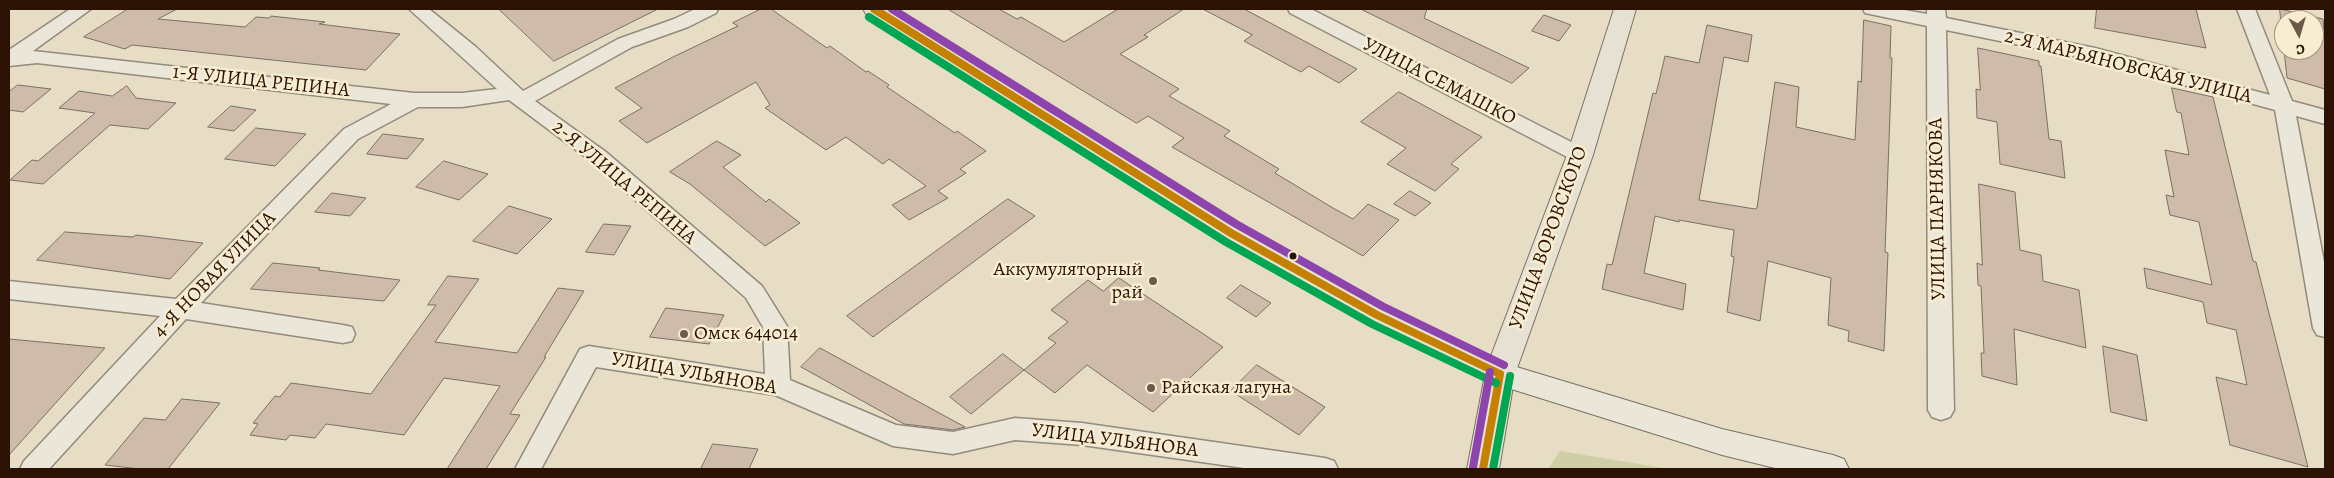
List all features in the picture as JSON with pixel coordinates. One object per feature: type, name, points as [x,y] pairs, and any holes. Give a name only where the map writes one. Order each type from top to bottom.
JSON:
[{"type":"main road","points":[[874,9],[1231,233],[1378,315],[1500,374],[1722,442],[1833,469]]},
{"type":"main road","name":"УЛИЦА ВОРОВСКОГО","points":[[1483,469],[1500,374],[1580,155],[1625,9]]},
{"type":"street","points":[[9,59],[82,9]]},
{"type":"street","name":"2-Я УЛИЦА РЕПИНА","points":[[418,9],[469,51],[517,96],[599,157],[754,292],[775,326],[778,386]]},
{"type":"street","points":[[517,96],[625,43],[681,23],[709,9]]},
{"type":"street","name":"УЛИЦА СЕМАШКО","points":[[1297,9],[1580,155]]},
{"type":"street","name":"2-Я МАРЬЯНОВСКАЯ УЛИЦА","points":[[1872,9],[1936,15],[2095,54],[2325,117]]},
{"type":"street","points":[[2246,9],[2284,106],[2325,328]]},
{"type":"street","name":"УЛИЦА ПАРНЯКОВА","points":[[1936,15],[1941,410]]},
{"type":"street","name":"1-Я УЛИЦА РЕПИНА","points":[[9,59],[37,57],[414,100],[462,100],[517,96]]},
{"type":"street","name":"4-Я НОВАЯ УЛИЦА","points":[[33,469],[181,309],[351,134],[414,100]]},
{"type":"street","points":[[9,290],[181,309],[343,334]]},
{"type":"street","name":"УЛИЦА УЛЬЯНОВА","points":[[528,469],[589,356],[778,386],[893,435],[953,443],[1016,429],[1063,433],[1325,469]]},
{"type":"green space","points":[[1560,451],[1669,469],[1548,469]]},
{"type":"building","points":[[128,9],[177,9],[158,19],[245,27],[256,17],[269,18],[271,16],[325,22],[319,24],[400,34],[366,70],[132,45],[125,49],[84,37]]},
{"type":"building","points":[[499,9],[658,9],[554,61]]},
{"type":"building","points":[[761,9],[771,9],[827,48],[830,46],[866,72],[868,71],[889,85],[887,87],[955,133],[957,131],[986,151],[960,169],[966,173],[938,191],[948,198],[909,220],[892,205],[926,186],[889,159],[883,164],[846,137],[826,150],[765,108],[770,105],[756,82],[647,143],[619,121],[642,108],[615,88],[673,57],[738,26],[733,23]]},
{"type":"building","points":[[948,9],[999,9],[1017,19],[1021,17],[1064,42],[1118,9],[1184,9],[1144,35],[1148,37],[1120,54],[1179,89],[1169,96],[1230,131],[1224,136],[1279,169],[1275,173],[1333,208],[1353,219],[1368,204],[1399,220],[1363,256],[1172,147],[1184,138],[1148,116],[1137,123]]},
{"type":"building","points":[[1203,9],[1244,9],[1357,69],[1339,83],[1309,66],[1301,72],[1244,41],[1252,35]]},
{"type":"building","points":[[1361,9],[1427,9],[1424,18],[1529,68],[1512,83]]},
{"type":"building","points":[[2097,9],[2196,9],[2206,48],[2095,28]]},
{"type":"building","points":[[1544,15],[1571,25],[1559,41],[1532,31]]},
{"type":"building","points":[[1864,20],[1891,26],[1890,58],[1892,58],[1885,252],[1888,253],[1884,351],[1848,341],[1849,331],[1828,325],[1831,278],[1768,261],[1760,321],[1727,312],[1734,257],[1731,256],[1734,230],[1679,220],[1679,222],[1655,216],[1644,273],[1686,284],[1683,310],[1602,289],[1607,264],[1612,265],[1653,93],[1656,94],[1665,56],[1699,63],[1707,25],[1752,35],[1748,62],[1724,57],[1699,200],[1755,209],[1757,208],[1775,82],[1799,87],[1796,127],[1855,140],[1858,81],[1861,82]]},
{"type":"building","points":[[2324,30],[2325,89],[2287,78],[2285,60],[2324,60]]},
{"type":"building","points":[[1978,48],[2039,61],[2049,139],[2061,141],[2065,178],[2000,164],[1997,122],[1977,118],[1976,89],[1980,90]]},
{"type":"building","points":[[18,85],[51,89],[23,112],[9,110],[9,92]]},
{"type":"building","points":[[127,86],[136,98],[176,103],[148,129],[110,125],[43,184],[10,180],[32,160],[38,161],[95,113],[59,108],[79,91],[112,96]]},
{"type":"building","points":[[2172,88],[2213,97],[2253,261],[2256,262],[2308,467],[2230,445],[2216,377],[2247,385],[2236,330],[2207,323],[2203,302],[2147,288],[2144,268],[2212,285],[2199,222],[2170,215],[2166,195],[2174,197],[2165,150],[2189,155],[2181,113],[2177,112]]},
{"type":"building","points":[[1399,92],[1482,137],[1451,164],[1459,169],[1435,191],[1387,164],[1406,148],[1361,122]]},
{"type":"building","points":[[231,106],[256,110],[234,131],[208,127]]},
{"type":"building","points":[[256,128],[306,134],[275,166],[225,159]]},
{"type":"building","points":[[383,134],[424,139],[407,159],[367,154]]},
{"type":"building","points":[[717,141],[741,155],[723,167],[766,202],[769,199],[800,223],[765,246],[690,184],[670,172]]},
{"type":"building","points":[[444,161],[488,174],[459,200],[416,187]]},
{"type":"building","points":[[1979,184],[2015,192],[2020,250],[2041,255],[2043,281],[2079,290],[2086,348],[2014,329],[2017,385],[1982,376],[1981,353],[1984,353],[1981,286],[1978,285],[1977,263],[1982,265]]},
{"type":"building","points":[[1410,191],[1431,203],[1415,216],[1394,204]]},
{"type":"building","points":[[332,193],[366,198],[350,216],[315,212]]},
{"type":"building","points":[[1008,199],[1035,216],[873,337],[847,316]]},
{"type":"building","points":[[509,206],[552,219],[517,254],[473,241]]},
{"type":"building","points":[[604,224],[631,226],[614,255],[586,252]]},
{"type":"building","points":[[65,232],[133,237],[136,235],[203,243],[170,279],[37,260]]},
{"type":"building","points":[[273,263],[400,280],[384,301],[251,289]]},
{"type":"building","points":[[448,276],[479,279],[435,342],[517,353],[558,288],[584,291],[510,414],[520,415],[486,469],[447,469],[500,386],[444,378],[404,435],[326,424],[315,438],[290,435],[286,440],[250,435],[258,424],[253,423],[275,396],[280,397],[291,383],[371,394],[436,305],[428,305]]},
{"type":"building","points":[[1119,278],[1223,347],[1153,412],[1087,365],[1055,393],[1024,370],[1056,343],[1048,338],[1068,322],[1051,310],[1088,280],[1103,291]]},
{"type":"building","points":[[1241,285],[1271,303],[1256,317],[1227,298]]},
{"type":"building","points":[[666,308],[724,315],[709,344],[650,337]]},
{"type":"building","points":[[9,339],[105,348],[9,455]]},
{"type":"building","points":[[2103,346],[2137,355],[2147,421],[2111,412]]},
{"type":"building","points":[[820,348],[965,427],[953,430],[904,424],[801,367]]},
{"type":"building","points":[[1003,354],[1024,370],[971,414],[950,397]]},
{"type":"building","points":[[1257,365],[1325,407],[1299,435],[1231,391]]},
{"type":"building","points":[[182,399],[220,403],[168,469],[140,469],[105,465],[144,418],[165,420]]},
{"type":"building","points":[[713,444],[758,449],[749,469],[701,469]]},
{"type":"transit line","points":[[874,9],[1231,233],[1377,315],[1500,374]]},
{"type":"transit line","points":[[892,9],[1236,224],[1382,306],[1504,365]]},
{"type":"transit line","points":[[869,17],[1226,242],[1372,324],[1496,383]]},
{"type":"transit line","points":[[1473,467],[1490,372]]},
{"type":"transit line","points":[[1483,469],[1500,374]]},
{"type":"transit line","points":[[1493,469],[1510,376]]},
{"type":"place","name":"Аккумуляторный рай","points":[[1153,281]]},
{"type":"place","name":"Омск 644014","points":[[684,334]]},
{"type":"place","name":"Райская лагуна","points":[[1151,388]]}]
